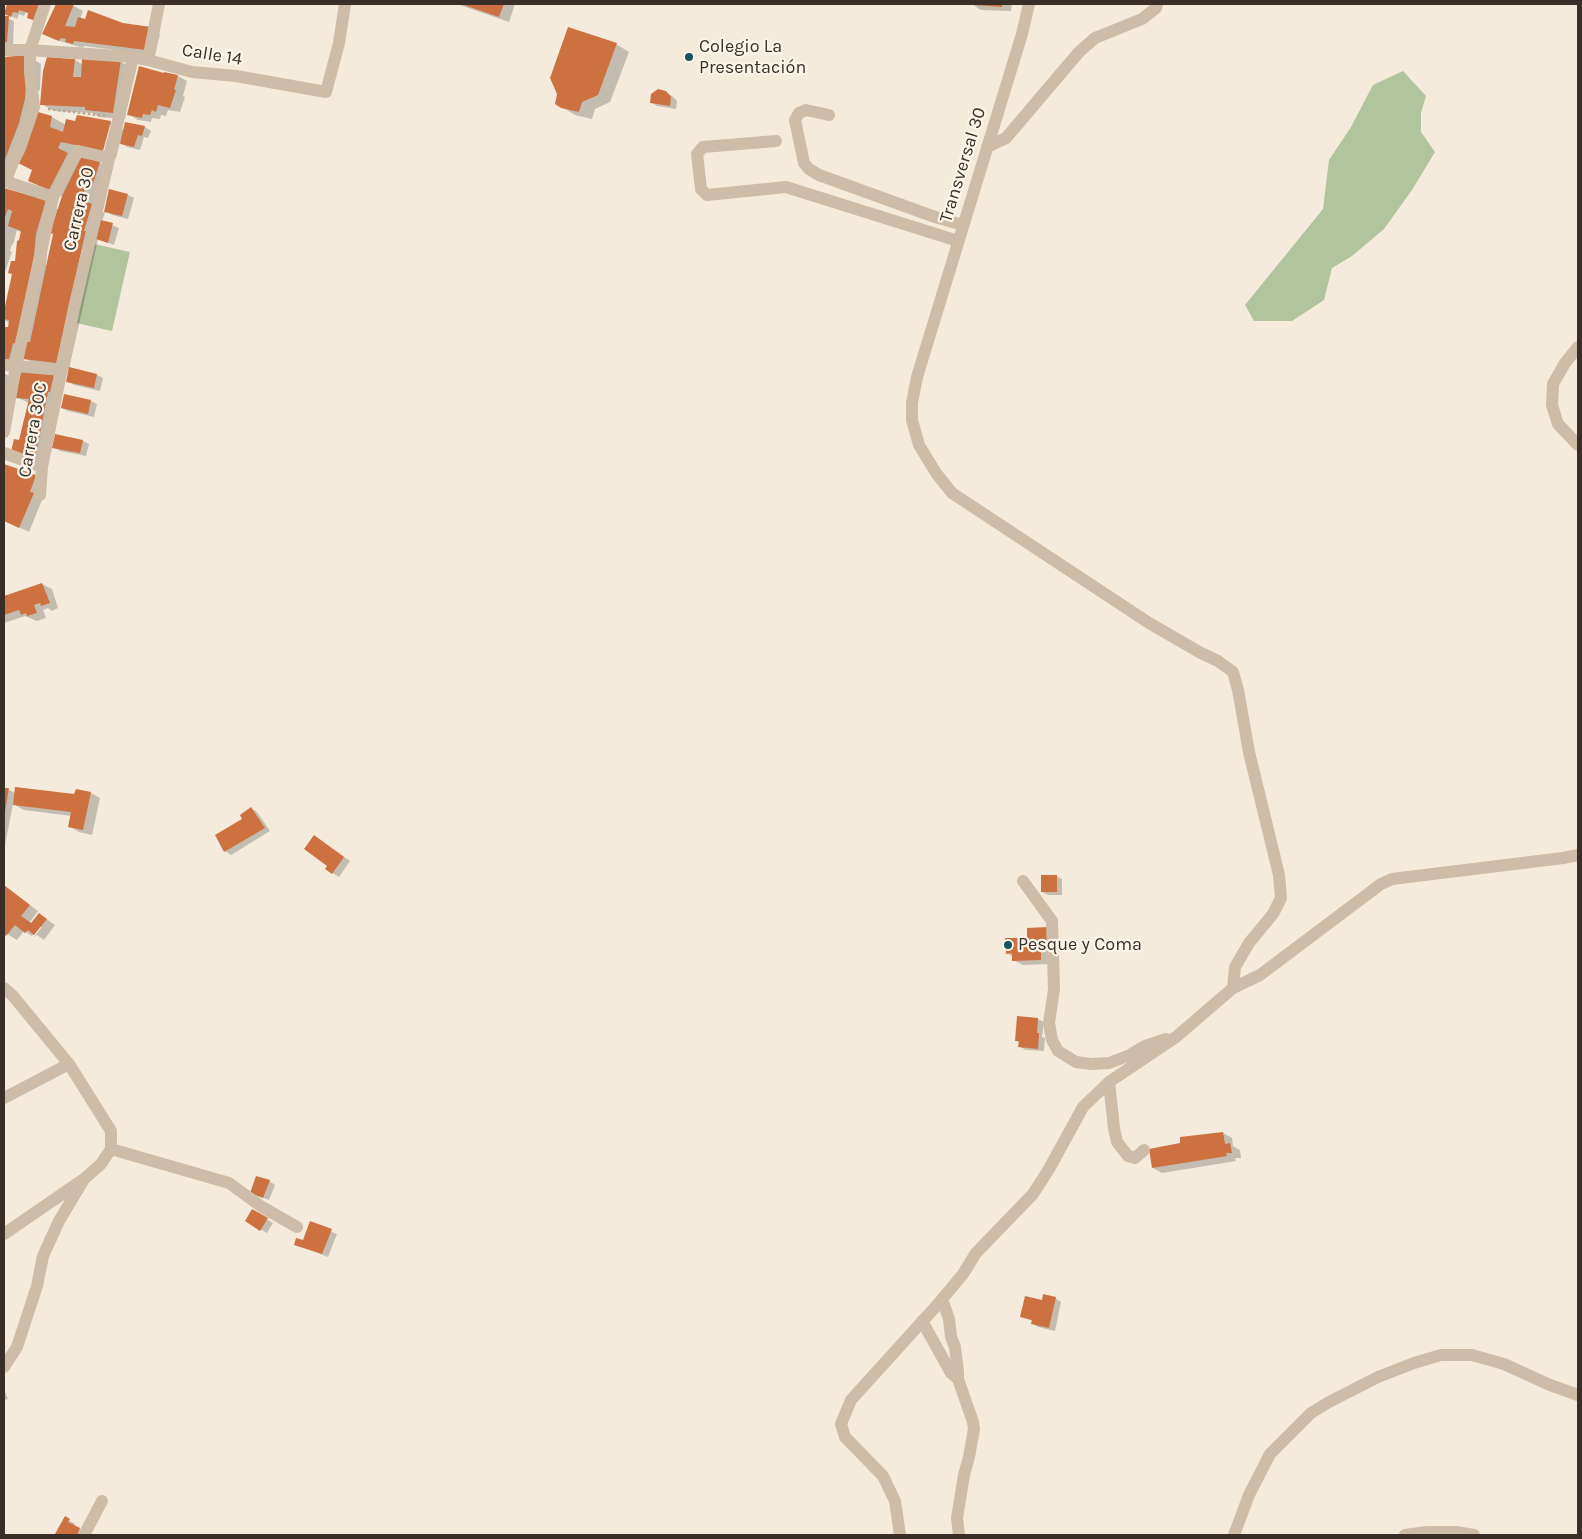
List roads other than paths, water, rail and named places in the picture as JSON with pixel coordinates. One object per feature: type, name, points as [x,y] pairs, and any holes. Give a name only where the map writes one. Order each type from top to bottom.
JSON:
[{"type":"street","points":[[45,4],[30,50],[30,73],[34,107],[20,148],[4,181],[53,196]]},
{"type":"street","points":[[148,60],[159,4]]},
{"type":"street","name":"Calle 14","points":[[4,50],[133,57],[192,72],[236,76],[326,92],[339,43],[345,4]]},
{"type":"street","name":"Transversal 30","points":[[1028,4],[1022,34],[917,377],[912,403],[912,420],[919,445],[936,473],[952,493],[1149,623],[1218,661],[1233,672],[1249,752],[1281,888],[1281,898],[1273,914],[1249,943],[1235,967],[1233,988]]},
{"type":"street","points":[[987,147],[1006,138],[1079,52],[1095,38],[1142,19],[1156,8],[1157,4]]},
{"type":"street","name":"Carrera 30","points":[[62,370],[74,308],[133,57]]},
{"type":"street","points":[[829,115],[806,110],[799,113],[795,120],[804,163],[809,169],[828,179],[963,225]]},
{"type":"street","points":[[776,141],[702,147],[697,154],[702,189],[707,195],[786,187],[958,241]]},
{"type":"street","points":[[4,432],[10,365],[53,196],[78,151],[109,158]]},
{"type":"street","points":[[1578,346],[1565,363],[1553,384],[1552,405],[1558,424],[1578,445]]},
{"type":"street","points":[[10,365],[62,370]]},
{"type":"street","name":"Carrera 30C","points":[[40,495],[42,467],[62,370]]},
{"type":"street","points":[[4,453],[42,467]]},
{"type":"street","points":[[900,1535],[895,1500],[883,1476],[845,1436],[841,1424],[850,1400],[942,1299],[976,1254],[1033,1194],[1083,1107],[1109,1082],[1176,1037],[1233,988],[1260,975],[1381,884],[1392,879],[1578,855]]},
{"type":"street","points":[[1023,881],[1052,921],[1054,989],[1049,1023],[1052,1040],[1058,1051],[1076,1062],[1091,1064],[1109,1063],[1161,1039],[1176,1037]]},
{"type":"street","points":[[4,988],[13,996],[69,1064],[111,1131],[110,1149],[101,1164],[84,1179],[4,1234]]},
{"type":"street","points":[[4,1098],[69,1064]]},
{"type":"street","points":[[1109,1082],[1117,1142],[1128,1156],[1135,1158],[1144,1150]]},
{"type":"street","points":[[110,1149],[229,1183],[262,1207],[298,1227]]},
{"type":"street","points":[[4,1367],[17,1347],[37,1286],[43,1256],[84,1179]]},
{"type":"street","points":[[942,1299],[955,1346],[958,1379],[974,1422],[960,1500],[959,1535]]},
{"type":"street","points":[[922,1321],[951,1373],[958,1379]]},
{"type":"street","points":[[1234,1535],[1259,1473],[1275,1448],[1311,1413],[1378,1377],[1441,1354],[1472,1355],[1504,1364],[1550,1385],[1578,1395]]},
{"type":"street","points":[[84,1535],[102,1502]]},
{"type":"street","points":[[1405,1535],[1426,1532],[1456,1532],[1474,1535]]},
{"type":"place","name":"Colegio La Presentación","points":[[689,57]]},
{"type":"place","name":"Pesque y Coma","points":[[1008,945]]}]
